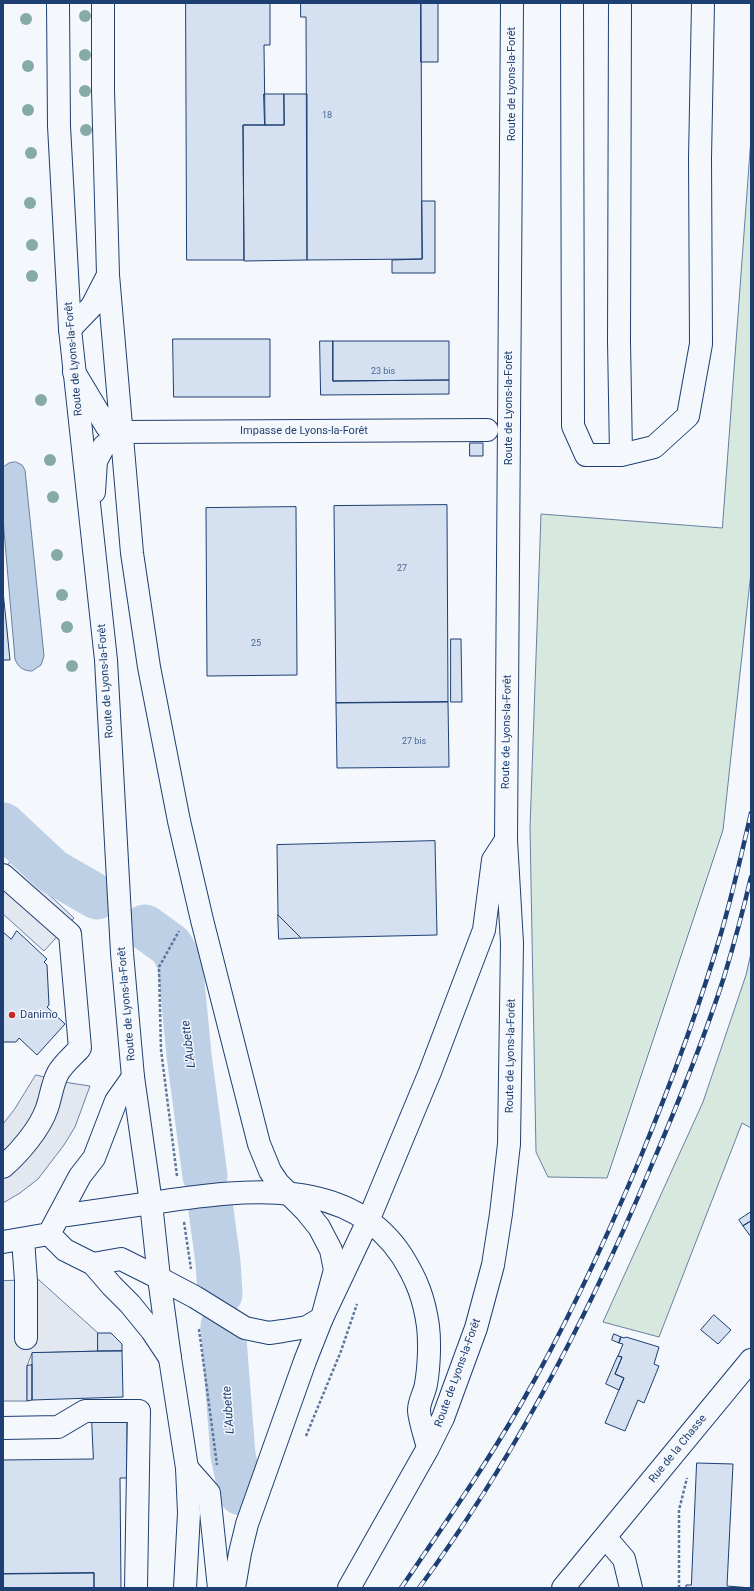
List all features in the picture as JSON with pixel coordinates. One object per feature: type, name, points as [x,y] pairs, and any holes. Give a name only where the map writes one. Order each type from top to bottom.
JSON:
[{"type":"main road","name":"Route de Lyons-la-Forêt","points":[[58,3],[59,126],[70,329],[106,660],[122,953],[133,1077],[151,1203],[170,1358],[187,1468],[189,1513],[186,1588]]},
{"type":"main road","points":[[92,1264],[121,1259],[195,1297],[245,1328],[269,1333],[307,1327],[322,1318],[335,1270],[331,1250],[319,1227],[278,1183],[270,1171],[259,1144],[204,928],[179,821],[149,667],[135,568],[108,275],[103,90],[103,3]]},
{"type":"main road","name":"Route de Lyons-la-Forêt","points":[[349,1588],[428,1448],[443,1418],[476,1328],[493,1265],[501,1214],[509,1144],[512,943],[506,840],[512,3]]},
{"type":"main road","points":[[572,3],[573,426],[586,455],[621,455],[654,447],[688,416],[701,344],[700,158],[703,3]]},
{"type":"main road","points":[[620,3],[619,341],[621,455]]},
{"type":"main road","points":[[70,329],[92,306],[108,275]]},
{"type":"main road","points":[[74,372],[107,427],[122,432]]},
{"type":"main road","name":"Impasse de Lyons-la-Forêt","points":[[122,432],[487,430]]},
{"type":"main road","points":[[91,526],[96,462],[104,446],[122,432]]},
{"type":"main road","points":[[234,1588],[247,1524],[305,1360],[322,1318],[368,1221],[430,1072],[484,930],[493,860],[506,840]]},
{"type":"main road","points":[[3,876],[70,934],[80,1048],[58,1072],[47,1110],[32,1135],[15,1156],[3,1167]]},
{"type":"main road","points":[[26,1338],[26,1281],[13,1240],[49,1234],[60,1216],[80,1176],[94,1158],[116,1101],[133,1077]]},
{"type":"main road","points":[[60,1216],[228,1193],[288,1193],[320,1198],[348,1208],[383,1233],[396,1247],[418,1285],[425,1307],[428,1328],[426,1385],[419,1410],[428,1448]]},
{"type":"main road","points":[[49,1234],[65,1250],[92,1264],[130,1304],[152,1331],[170,1358]]},
{"type":"main road","name":"Rue de la Chasse","points":[[563,1588],[751,1360]]},
{"type":"main road","points":[[3,1428],[58,1427],[85,1411],[139,1411],[136,1588]]},
{"type":"main road","points":[[187,1468],[209,1493],[219,1588]]},
{"type":"main road","points":[[605,1537],[624,1559],[631,1588]]},
{"type":"path","points":[[181,929],[159,967],[161,1050],[174,1157],[218,1468]]},
{"type":"path","points":[[306,1436],[341,1351],[358,1303]]},
{"type":"path","points":[[679,1588],[679,1510],[688,1474]]},
{"type":"shaded area","points":[[751,138],[751,572],[723,830],[607,1178],[548,1177],[536,1152],[530,828],[541,514],[722,528]]},
{"type":"shaded area","points":[[12,860],[74,918],[44,951],[3,914],[3,871]]},
{"type":"shaded area","points":[[751,953],[751,1128],[742,1123],[659,1337],[603,1322],[703,1102],[746,975]]},
{"type":"shaded area","points":[[36,1075],[90,1086],[75,1127],[64,1145],[38,1179],[20,1193],[3,1203],[3,1124],[14,1110]]},
{"type":"shaded area","points":[[39,1280],[98,1333],[98,1351],[32,1353],[27,1366],[27,1401],[3,1401],[3,1281]]},
{"type":"water","points":[[16,462],[22,465],[25,470],[44,656],[41,665],[32,671],[21,668],[15,659],[3,519],[3,467],[9,463]]},
{"type":"building","points":[[186,3],[270,3],[270,45],[264,45],[265,125],[243,125],[244,260],[187,260]]},
{"type":"building","points":[[301,3],[421,3],[422,259],[307,260],[306,17],[301,17]]},
{"type":"building","points":[[421,3],[438,3],[438,62],[421,62]]},
{"type":"building","points":[[264,94],[284,94],[284,125],[265,125]]},
{"type":"building","points":[[284,94],[307,94],[307,260],[244,261],[243,125],[284,125]]},
{"type":"building","points":[[422,201],[435,201],[435,273],[392,273],[392,260],[422,259]]},
{"type":"building","points":[[173,339],[270,339],[270,397],[174,397]]},
{"type":"building","points":[[320,341],[333,341],[333,381],[449,380],[449,394],[321,395]]},
{"type":"building","points":[[333,341],[449,341],[449,380],[333,381]]},
{"type":"building","points":[[470,443],[483,443],[483,456],[470,456]]},
{"type":"building","points":[[447,505],[448,702],[336,703],[334,506]]},
{"type":"building","points":[[296,507],[297,675],[207,676],[206,508]]},
{"type":"building","points":[[3,591],[10,660],[3,660]]},
{"type":"building","points":[[451,639],[461,639],[462,702],[451,702]]},
{"type":"building","points":[[448,702],[449,767],[337,768],[336,703]]},
{"type":"building","points":[[435,841],[437,935],[301,938],[278,915],[277,845]]},
{"type":"building","points":[[278,915],[301,938],[279,939]]},
{"type":"building","points":[[17,931],[47,959],[44,962],[47,965],[49,1005],[47,1007],[65,1024],[37,1055],[19,1038],[16,1042],[3,1042],[3,932],[11,939]]},
{"type":"building","points":[[751,1212],[751,1221],[743,1226],[739,1220]]},
{"type":"building","points":[[751,1221],[751,1237],[743,1226]]},
{"type":"building","points":[[714,1315],[731,1330],[718,1344],[701,1330]]},
{"type":"building","points":[[98,1333],[111,1333],[122,1344],[122,1351],[98,1351]]},
{"type":"building","points":[[614,1334],[621,1337],[619,1343],[612,1340]]},
{"type":"building","points":[[621,1337],[626,1337],[659,1347],[654,1364],[659,1366],[644,1403],[638,1400],[625,1431],[605,1423],[624,1378],[615,1374],[622,1357],[618,1356],[623,1344],[619,1343]]},
{"type":"building","points":[[122,1351],[123,1397],[32,1400],[32,1353]]},
{"type":"building","points":[[618,1356],[622,1357],[615,1374],[624,1378],[619,1390],[606,1384]]},
{"type":"building","points":[[32,1365],[32,1400],[27,1401],[27,1366]]},
{"type":"building","points":[[92,1420],[127,1420],[127,1478],[120,1478],[121,1588],[94,1588],[94,1573],[3,1574],[3,1460],[93,1459]]},
{"type":"building","points":[[697,1463],[733,1464],[727,1586],[751,1588],[686,1588],[686,1585],[691,1585]]},
{"type":"building","points":[[94,1573],[94,1588],[3,1588],[3,1574]]},
{"type":"waterway","name":"L'Aubette","points":[[3,825],[52,871],[97,897]]},
{"type":"waterway","name":"L'Aubette","points":[[145,927],[171,946],[179,961],[189,1055],[205,1176]]},
{"type":"waterway","name":"L'Aubette","points":[[211,1210],[218,1262],[220,1294]]},
{"type":"waterway","name":"L'Aubette","points":[[223,1326],[233,1455],[241,1493]]},
{"type":"railway","points":[[401,1588],[478,1475],[538,1375],[569,1315],[612,1223],[662,1104],[704,989],[726,916],[751,813]]},
{"type":"railway","points":[[419,1588],[454,1539],[517,1438],[547,1386],[601,1279],[680,1098],[698,1050],[724,977],[751,877]]},
{"type":"place","name":"Danimo","points":[[12,1015]]}]
